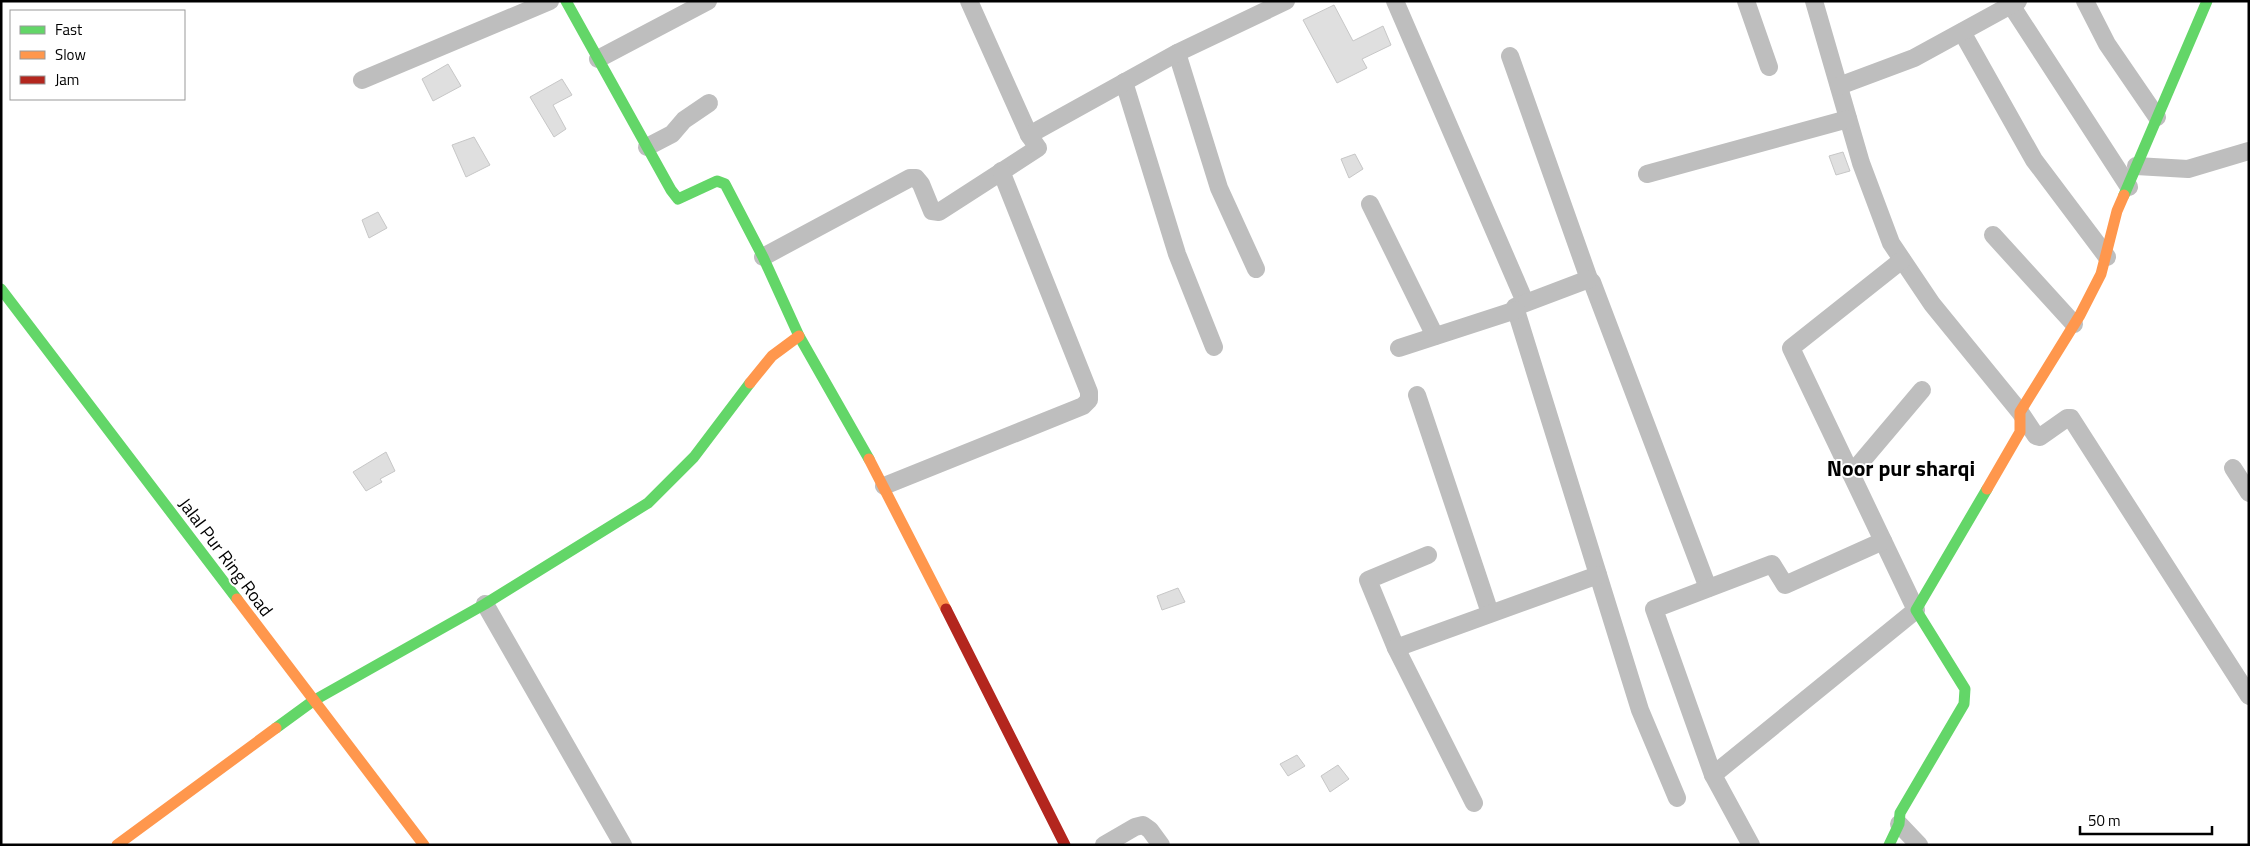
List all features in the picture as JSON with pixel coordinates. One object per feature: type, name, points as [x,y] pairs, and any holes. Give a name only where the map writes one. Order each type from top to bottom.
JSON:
[{"type":"street","points":[[362,80],[550,1]]},
{"type":"street","points":[[566,1],[678,199],[686,197],[717,181],[725,184],[763,257],[798,336],[884,486],[1065,845]]},
{"type":"street","points":[[598,59],[708,1]]},
{"type":"street","points":[[763,257],[910,178],[916,178],[932,211],[935,213],[1038,148],[1029,135],[968,1]]},
{"type":"street","points":[[1029,135],[1177,53],[1286,1]]},
{"type":"street","points":[[1395,1],[1521,306],[1598,575],[1640,710],[1677,798]]},
{"type":"street","points":[[1746,1],[1769,67]]},
{"type":"street","points":[[1814,1],[1861,163],[1891,243],[1932,304],[2020,412],[2038,437],[2071,418],[2249,696]]},
{"type":"street","points":[[2085,1],[2107,44],[2157,117]]},
{"type":"street","points":[[1713,775],[1916,610],[2020,432],[2020,412],[2102,274],[2118,211],[2206,1]]},
{"type":"street","points":[[1838,86],[1914,58],[2014,3],[2129,187]]},
{"type":"street","points":[[1962,32],[2034,160],[2107,257]]},
{"type":"street","points":[[1177,53],[1219,188],[1256,269]]},
{"type":"street","points":[[1510,56],[1589,279],[1592,282],[1708,588]]},
{"type":"street","points":[[1124,82],[1177,254],[1214,347]]},
{"type":"street","points":[[647,147],[672,134],[684,120],[709,103]]},
{"type":"street","points":[[1647,174],[1848,119]]},
{"type":"street","points":[[2136,166],[2188,169],[2249,151]]},
{"type":"street","points":[[884,486],[1083,406],[1089,400],[1089,392],[1001,171]]},
{"type":"street","points":[[1370,204],[1435,336]]},
{"type":"street","points":[[1993,235],[2074,324]]},
{"type":"street","points":[[1889,845],[1899,824],[1900,813],[1964,704],[1966,697],[1965,689],[1916,610],[1790,348],[1902,260]]},
{"type":"street","points":[[1399,348],[1521,306],[1589,279]]},
{"type":"street","name":"Jalal Pur Ring Road","points":[[1,290],[424,845]]},
{"type":"street","points":[[118,845],[313,701],[485,604],[648,503],[694,457],[772,356],[798,336]]},
{"type":"street","points":[[1851,474],[1922,390]]},
{"type":"street","points":[[1417,395],[1490,613]]},
{"type":"street","points":[[2233,468],[2249,493]]},
{"type":"street","points":[[1751,845],[1713,775],[1654,609],[1772,564],[1785,585],[1882,541]]},
{"type":"street","points":[[1428,555],[1368,580],[1396,648],[1474,803]]},
{"type":"street","points":[[1396,648],[1598,575]]},
{"type":"street","points":[[485,604],[623,845]]},
{"type":"street","points":[[1899,824],[1919,845]]},
{"type":"street","points":[[1104,845],[1134,827],[1143,826],[1150,830],[1161,845]]},
{"type":"building","points":[[1334,5],[1353,41],[1383,26],[1391,45],[1362,59],[1367,68],[1337,83],[1303,20]]},
{"type":"building","points":[[448,64],[461,86],[433,101],[422,79]]},
{"type":"building","points":[[562,79],[572,95],[553,105],[566,129],[554,137],[530,97]]},
{"type":"building","points":[[474,137],[490,165],[466,177],[452,145]]},
{"type":"building","points":[[1843,152],[1850,171],[1836,175],[1829,156]]},
{"type":"building","points":[[1355,154],[1363,169],[1349,178],[1341,159]]},
{"type":"building","points":[[378,212],[387,228],[369,238],[362,220]]},
{"type":"building","points":[[386,452],[395,471],[380,479],[382,482],[366,491],[353,472]]},
{"type":"building","points":[[1178,588],[1185,602],[1162,610],[1157,596]]},
{"type":"building","points":[[1297,755],[1305,766],[1288,776],[1280,764]]},
{"type":"building","points":[[1338,765],[1349,779],[1330,792],[1321,776]]},
{"type":"traffic: fast","points":[[566,1],[671,190],[678,199],[717,181],[725,184],[763,257],[799,336],[869,459]]},
{"type":"traffic: fast","points":[[2124,195],[2207,1]]},
{"type":"traffic: fast","points":[[1,289],[237,599]]},
{"type":"traffic: fast","points":[[276,728],[313,701],[485,604],[648,503],[694,457],[750,383]]},
{"type":"traffic: fast","points":[[1889,845],[1899,824],[1900,813],[1964,704],[1965,689],[1916,610],[1987,489]]},
{"type":"traffic: slow","points":[[1987,489],[2020,432],[2020,412],[2080,315],[2101,274],[2117,211],[2124,195]]},
{"type":"traffic: slow","points":[[750,383],[772,356],[799,336]]},
{"type":"traffic: slow","points":[[869,459],[946,609]]},
{"type":"traffic: slow","points":[[237,599],[424,845]]},
{"type":"traffic: slow","points":[[117,845],[276,728]]},
{"type":"traffic: jam","points":[[946,609],[1065,845]]},
{"type":"district","name":"Noor pur sharqi","points":[[1901,468]]}]
